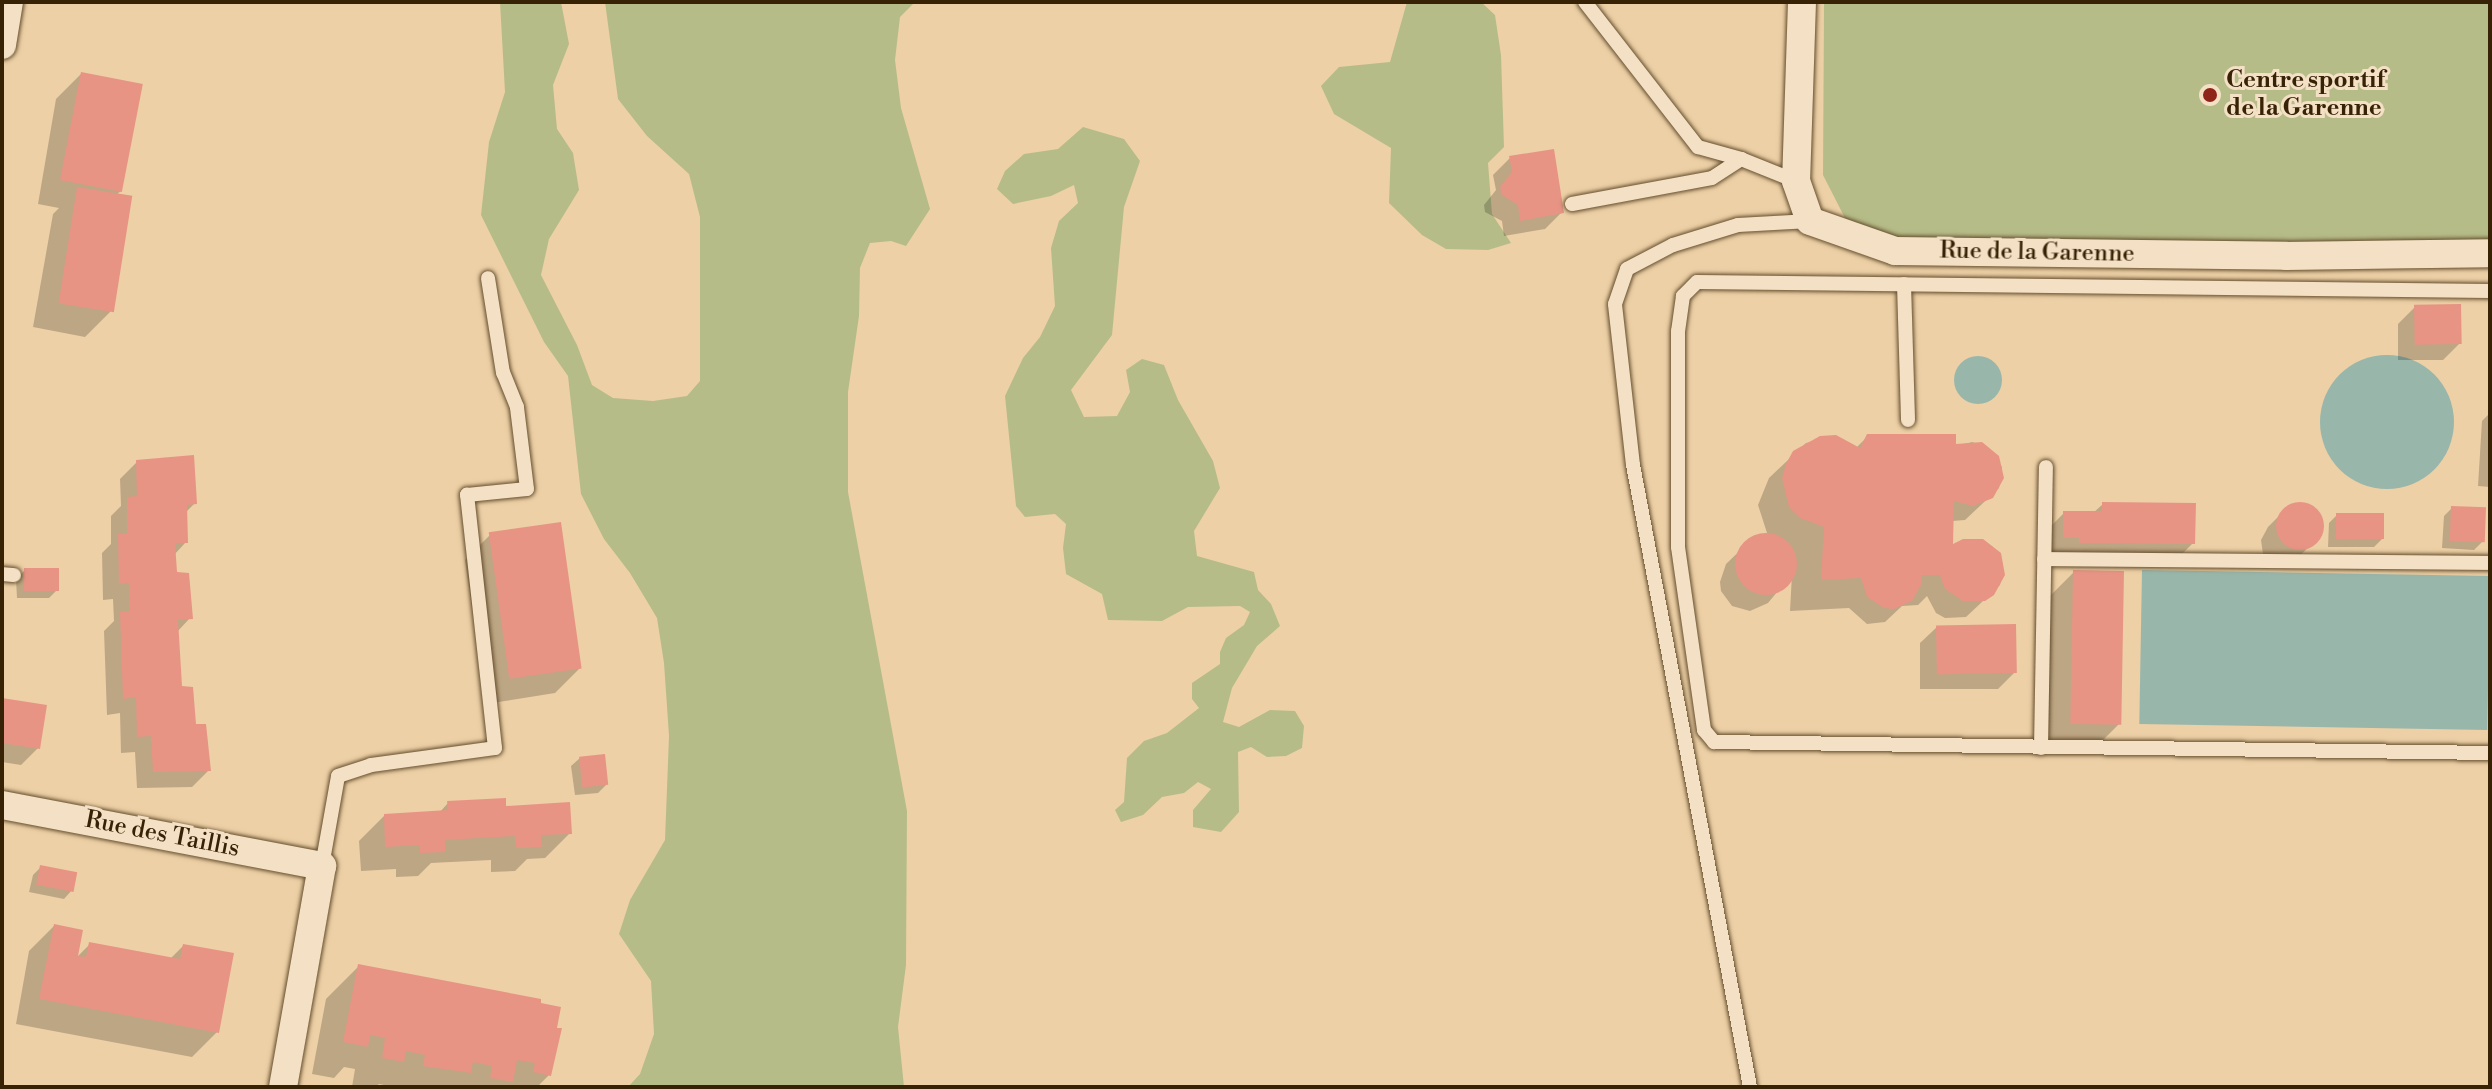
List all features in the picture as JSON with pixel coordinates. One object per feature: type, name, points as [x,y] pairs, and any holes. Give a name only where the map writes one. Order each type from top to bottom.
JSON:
[{"type":"street","points":[[2,45],[9,2]]},
{"type":"street","points":[[1802,2],[1796,181],[1810,221]]},
{"type":"street","name":"Rue de la Garenne","points":[[1810,221],[1895,251],[2286,256],[2490,253]]},
{"type":"street","name":"Rue des Taillis","points":[[2,805],[322,866]]},
{"type":"street","points":[[283,1087],[322,866]]},
{"type":"lane","points":[[1585,2],[1698,147],[1741,159],[1796,181]]},
{"type":"lane","points":[[1572,204],[1712,178],[1741,159]]},
{"type":"lane","points":[[1750,1087],[1633,465],[1615,304],[1627,269],[1673,245],[1738,225],[1810,221]]},
{"type":"lane","points":[[322,866],[338,776],[371,765],[495,748],[467,495],[527,489],[517,407],[503,373],[488,278]]},
{"type":"lane","points":[[2490,291],[1697,282],[1683,296],[1678,331],[1678,547],[1704,730],[1714,742],[2490,753]]},
{"type":"lane","points":[[1904,284],[1908,420]]},
{"type":"lane","points":[[2041,748],[2046,467]]},
{"type":"lane","points":[[2044,559],[2490,563]]},
{"type":"green space","points":[[500,2],[561,2],[569,44],[553,85],[557,129],[573,153],[579,190],[549,239],[541,275],[577,345],[592,385],[613,398],[653,401],[687,396],[700,381],[700,217],[689,174],[647,136],[618,99],[605,2],[915,2],[900,17],[895,60],[901,108],[930,209],[906,246],[891,241],[870,243],[860,268],[859,316],[848,392],[848,492],[907,811],[906,965],[898,1027],[904,1087],[628,1087],[640,1074],[654,1034],[651,981],[619,934],[630,900],[665,840],[669,736],[664,663],[657,618],[630,573],[604,539],[581,494],[568,376],[544,342],[481,215],[489,142],[505,92]]},
{"type":"green space","points":[[1407,2],[1481,2],[1495,15],[1501,55],[1504,147],[1488,163],[1492,214],[1511,243],[1488,250],[1446,249],[1422,235],[1389,203],[1391,148],[1334,114],[1321,86],[1339,67],[1390,62]]},
{"type":"green space","name":"Centre sportif de la Garenne","points":[[1824,2],[2490,2],[2490,240],[1892,244],[1847,222],[1823,175]]},
{"type":"green space","points":[[1083,127],[1124,139],[1140,161],[1124,207],[1112,335],[1071,390],[1084,417],[1117,416],[1130,392],[1126,370],[1142,359],[1164,365],[1178,400],[1213,461],[1220,488],[1194,531],[1197,556],[1254,572],[1258,590],[1271,604],[1280,626],[1257,646],[1232,688],[1223,722],[1239,727],[1270,710],[1295,711],[1304,726],[1302,748],[1286,756],[1267,757],[1251,747],[1238,752],[1239,812],[1221,832],[1193,827],[1193,810],[1211,789],[1198,782],[1184,793],[1162,797],[1143,815],[1121,822],[1115,810],[1124,802],[1127,758],[1144,741],[1167,733],[1199,708],[1192,699],[1192,683],[1220,664],[1220,652],[1226,638],[1244,625],[1250,612],[1240,606],[1188,607],[1162,621],[1108,620],[1102,594],[1066,574],[1063,548],[1066,524],[1055,514],[1025,517],[1016,506],[1005,396],[1023,358],[1040,337],[1055,306],[1051,248],[1059,221],[1078,203],[1074,185],[1051,196],[1013,204],[997,189],[1005,171],[1024,154],[1058,149]]},
{"type":"shaded area","points":[[2387,355],[2413,360],[2435,374],[2449,396],[2454,422],[2449,448],[2435,470],[2413,484],[2387,489],[2361,484],[2339,470],[2325,448],[2320,422],[2325,396],[2339,374],[2361,360]]},
{"type":"shaded area","points":[[1978,356],[1995,363],[2002,380],[1995,397],[1978,404],[1961,397],[1954,380],[1961,363]]},
{"type":"shaded area","points":[[2142,570],[2490,576],[2487,730],[2139,724]]},
{"type":"building","points":[[81,72],[143,84],[122,192],[60,180]]},
{"type":"building","points":[[1554,149],[1564,213],[1520,221],[1518,205],[1502,195],[1500,187],[1512,172],[1509,156]]},
{"type":"building","points":[[77,187],[132,196],[114,312],[59,304]]},
{"type":"building","points":[[2461,304],[2462,344],[2415,345],[2414,305]]},
{"type":"building","points":[[1867,434],[1956,434],[1956,444],[1982,442],[1999,456],[2004,478],[1993,498],[1973,506],[1954,501],[1953,544],[1963,539],[1983,539],[2001,553],[2005,575],[1994,595],[1985,601],[1963,601],[1945,589],[1940,575],[1922,575],[1922,583],[1912,601],[1894,609],[1884,608],[1867,597],[1861,578],[1821,580],[1824,527],[1800,518],[1789,507],[1782,478],[1786,464],[1793,451],[1820,436],[1836,435],[1860,448]]},
{"type":"building","points":[[194,455],[197,504],[187,505],[188,543],[175,543],[177,572],[189,573],[193,619],[178,620],[182,686],[193,687],[196,724],[206,724],[211,771],[153,772],[151,736],[137,737],[136,697],[123,699],[120,612],[130,611],[129,583],[119,584],[118,534],[127,534],[127,497],[137,496],[136,460]]},
{"type":"building","points":[[2102,502],[2196,503],[2195,544],[2079,543],[2079,538],[2063,538],[2063,511],[2102,511]]},
{"type":"building","points":[[2300,502],[2317,509],[2324,526],[2317,543],[2300,550],[2283,543],[2276,526],[2283,509]]},
{"type":"building","points":[[2451,506],[2486,507],[2485,542],[2450,541]]},
{"type":"building","points":[[2336,513],[2384,513],[2384,539],[2336,539]]},
{"type":"building","points":[[561,522],[582,669],[509,679],[489,532]]},
{"type":"building","points":[[1766,533],[1788,542],[1797,564],[1788,586],[1766,595],[1744,586],[1735,564],[1744,542]]},
{"type":"building","points":[[24,568],[59,568],[59,591],[24,591]]},
{"type":"building","points":[[2073,570],[2124,571],[2121,725],[2070,724]]},
{"type":"building","points":[[2016,624],[2017,673],[1937,674],[1936,625]]},
{"type":"building","points":[[2,698],[47,705],[40,749],[2,743]]},
{"type":"building","points":[[605,754],[608,785],[582,788],[579,757]]},
{"type":"building","points":[[506,798],[506,806],[570,802],[572,834],[541,835],[542,847],[516,848],[515,836],[445,840],[445,852],[420,853],[420,845],[385,847],[384,814],[448,810],[447,801]]},
{"type":"building","points":[[40,865],[77,872],[73,892],[36,885]]},
{"type":"building","points":[[54,924],[83,930],[78,956],[86,957],[89,942],[180,959],[183,944],[234,953],[219,1033],[39,999]]},
{"type":"building","points":[[358,964],[541,999],[541,1003],[561,1007],[557,1028],[562,1028],[551,1076],[533,1072],[535,1063],[517,1060],[513,1082],[490,1078],[492,1066],[473,1062],[471,1073],[423,1066],[425,1055],[406,1051],[404,1062],[382,1058],[385,1038],[370,1035],[368,1047],[343,1042]]},
{"type":"place","name":"Centre sportif de la Garenne","points":[[2210,95]]}]
